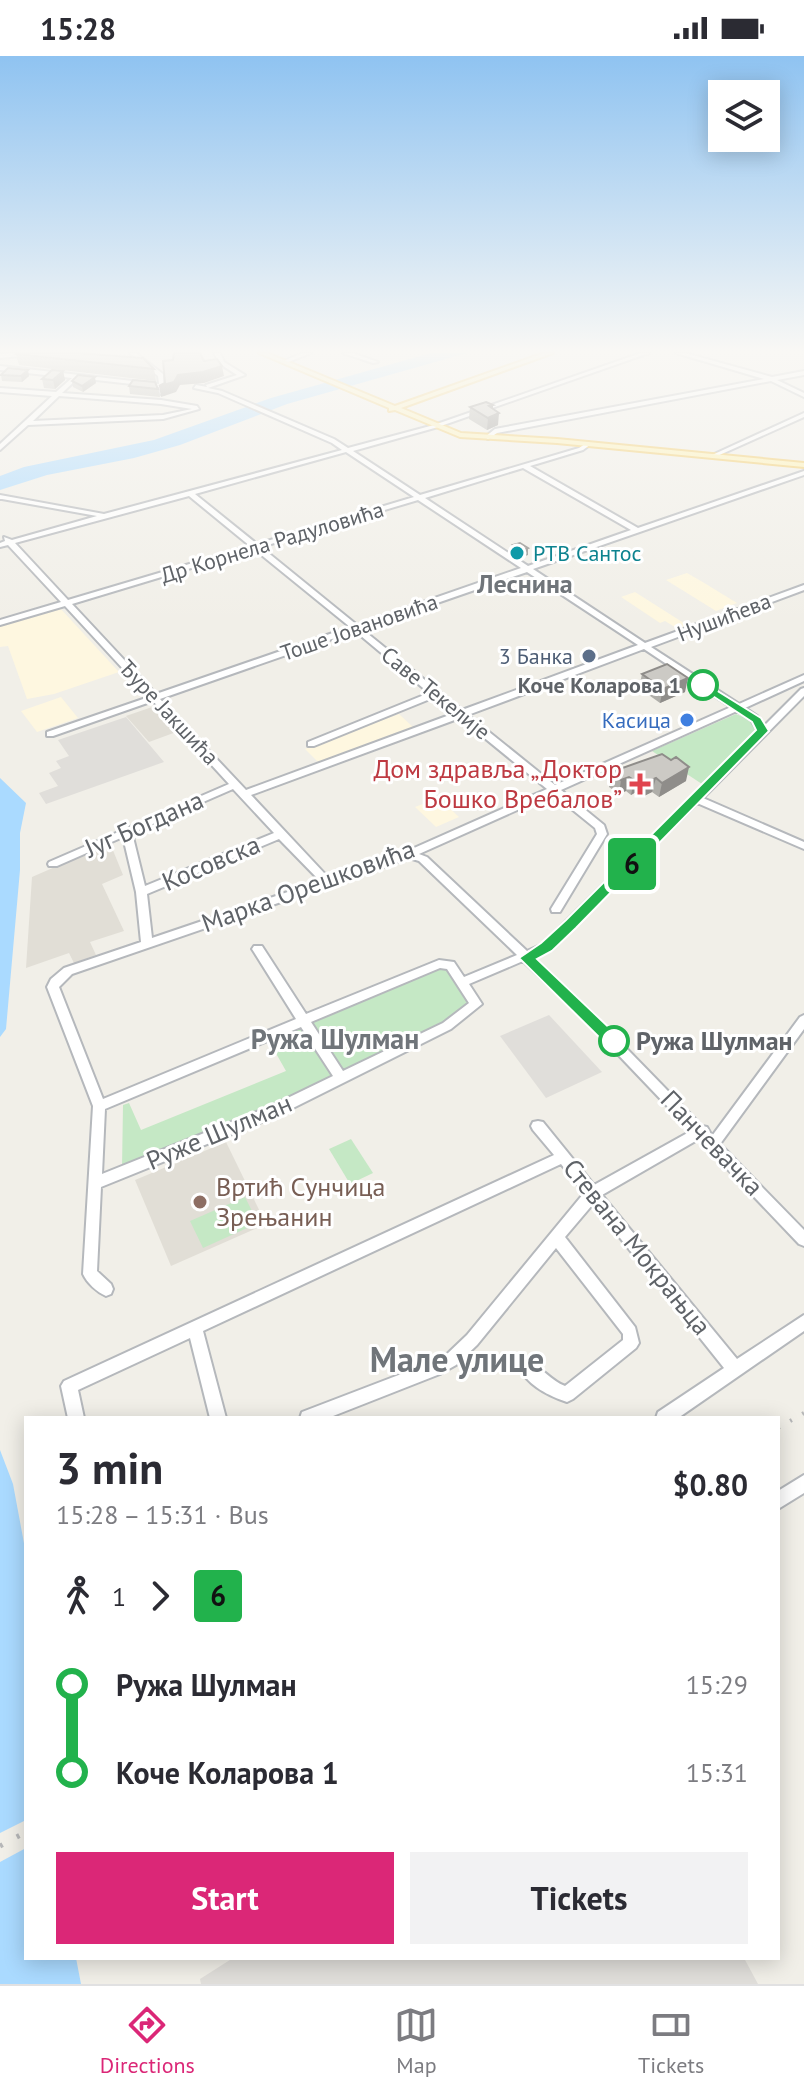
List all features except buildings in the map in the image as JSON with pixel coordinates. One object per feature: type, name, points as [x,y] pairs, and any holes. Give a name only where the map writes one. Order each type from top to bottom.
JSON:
[{"type":"main road","points":[[573,443],[804,465]]},
{"type":"street","points":[[335,443],[757,720],[763,731]]},
{"type":"street","points":[[0,545],[374,443]]},
{"type":"street","points":[[713,456],[742,443]]},
{"type":"street","name":"Др Корнела Радуловића","points":[[0,623],[581,449],[588,444]]},
{"type":"street","points":[[524,466],[638,531]]},
{"type":"street","name":"Тоше Јовановића","points":[[50,734],[804,473]]},
{"type":"street","name":"Саве Текелије","points":[[190,493],[600,827],[602,834],[556,909]]},
{"type":"street","points":[[2,497],[107,516]]},
{"type":"street","points":[[0,537],[12,542]]},
{"type":"street","name":"Ђуре Јакшића","points":[[12,542],[321,877],[328,880]]},
{"type":"street","name":"Нушићева","points":[[644,647],[804,587]]},
{"type":"street","points":[[787,593],[804,599]]},
{"type":"street","points":[[245,794],[644,647]]},
{"type":"street","name":"Марка Орешковића","points":[[99,1106],[53,987],[60,976],[147,943],[409,854],[804,678]]},
{"type":"street","points":[[311,744],[436,693]]},
{"type":"street","points":[[765,697],[802,693]]},
{"type":"street","points":[[106,1289],[90,1274],[99,1106],[439,964],[450,965],[463,982],[547,947],[802,693]]},
{"type":"street","name":"Југ Богдана","points":[[53,864],[236,784]]},
{"type":"street","points":[[697,799],[804,846]]},
{"type":"street","points":[[127,832],[141,892],[147,943]]},
{"type":"street","name":"Косовска","points":[[141,892],[281,834]]},
{"type":"street","name":"Панчевачка","points":[[409,854],[423,859],[590,1018],[804,1240]]},
{"type":"street","points":[[258,949],[341,1079]]},
{"type":"street","name":"Руже Шулман","points":[[96,1183],[274,1111],[447,1026],[474,1008],[475,998],[463,982]]},
{"type":"street","points":[[713,1144],[804,1020]]},
{"type":"street","name":"Стевана Мокрањца","points":[[538,1126],[735,1369]]},
{"type":"street","points":[[313,1416],[451,1360],[558,1239],[593,1193],[702,1131]]},
{"type":"street","points":[[76,1416],[69,1386],[564,1157]]},
{"type":"street","points":[[528,1369],[554,1390],[567,1394],[631,1343],[630,1332],[558,1239]]},
{"type":"street","points":[[667,1416],[804,1322]]},
{"type":"street","points":[[195,1329],[217,1416]]},
{"type":"street","points":[[780,1500],[804,1483]]},
{"type":"shaded area","points":[[687,573],[737,603],[716,611],[666,580]]},
{"type":"shaded area","points":[[635,592],[687,625],[678,629],[665,621],[660,623],[621,597]]},
{"type":"shaded area","points":[[60,608],[119,672],[54,694],[27,699],[8,646],[0,647],[0,626]]},
{"type":"shaded area","points":[[61,697],[78,718],[37,732],[21,711]]},
{"type":"shaded area","points":[[155,706],[179,731],[149,742],[126,716]]},
{"type":"shaded area","points":[[399,714],[413,727],[318,762],[305,749]]},
{"type":"shaded area","points":[[126,717],[164,762],[46,804],[39,793],[58,786],[49,773],[61,768],[56,761],[69,756],[58,740]]},
{"type":"shaded area","points":[[439,798],[459,817],[436,827],[415,807]]},
{"type":"shaded area","points":[[110,843],[123,875],[102,884],[124,931],[90,942],[96,955],[74,963],[69,953],[26,968],[32,877]]},
{"type":"shaded area","points":[[549,1015],[602,1072],[546,1098],[500,1036]]},
{"type":"shaded area","name":"Вртић Сунчица Зрењанин","points":[[226,1142],[266,1224],[171,1266],[135,1180]]},
{"type":"shaded area","points":[[230,1960],[745,1960],[758,1984],[201,1984],[200,1979]]},
{"type":"green space","points":[[736,714],[754,722],[757,728],[702,784],[652,751]]},
{"type":"green space","points":[[444,966],[470,1003],[442,1024],[343,1074],[311,1022]]},
{"type":"green space","points":[[308,1026],[340,1078],[122,1168],[123,1105],[129,1103],[141,1130],[286,1071],[269,1041]]},
{"type":"green space","points":[[351,1139],[373,1173],[350,1184],[329,1149]]},
{"type":"green space","points":[[245,1197],[258,1223],[203,1248],[190,1221]]},
{"type":"water","points":[[140,443],[185,443],[134,458],[47,475],[0,490],[0,476],[24,467]]},
{"type":"water","points":[[0,778],[26,803],[20,833],[20,870],[6,1029],[0,1037]]},
{"type":"water","points":[[0,1450],[13,1484],[24,1543],[24,1960],[76,1960],[81,1984],[0,1984]]},
{"type":"pier","points":[[24,1821],[24,1849],[0,1862],[0,1833]]},
{"type":"railway","points":[[780,1427],[804,1413]]},
{"type":"railway","points":[[0,1846],[24,1833]]},
{"type":"bus line","name":"6","points":[[614,1041],[526,958],[547,947],[763,731],[757,720],[703,685]]},
{"type":"place","name":"РТВ Сантос","points":[[517,553]]},
{"type":"place","name":"3 Банка","points":[[589,656]]},
{"type":"place","name":"Коче Коларова 1","points":[[703,685]]},
{"type":"place","name":"Касица","points":[[687,720]]},
{"type":"place","name":"Дом здравља „Доктор Бошко Вребалов”","points":[[640,784]]},
{"type":"place","name":"Ружа Шулман","points":[[614,1041]]},
{"type":"place","name":"Вртић Сунчица Зрењанин","points":[[200,1202]]},
{"type":"district","name":"Леснина","points":[[525,584]]},
{"type":"district","name":"Ружа Шулман","points":[[335,1039]]},
{"type":"district","name":"Мале улице","points":[[457,1360]]}]
